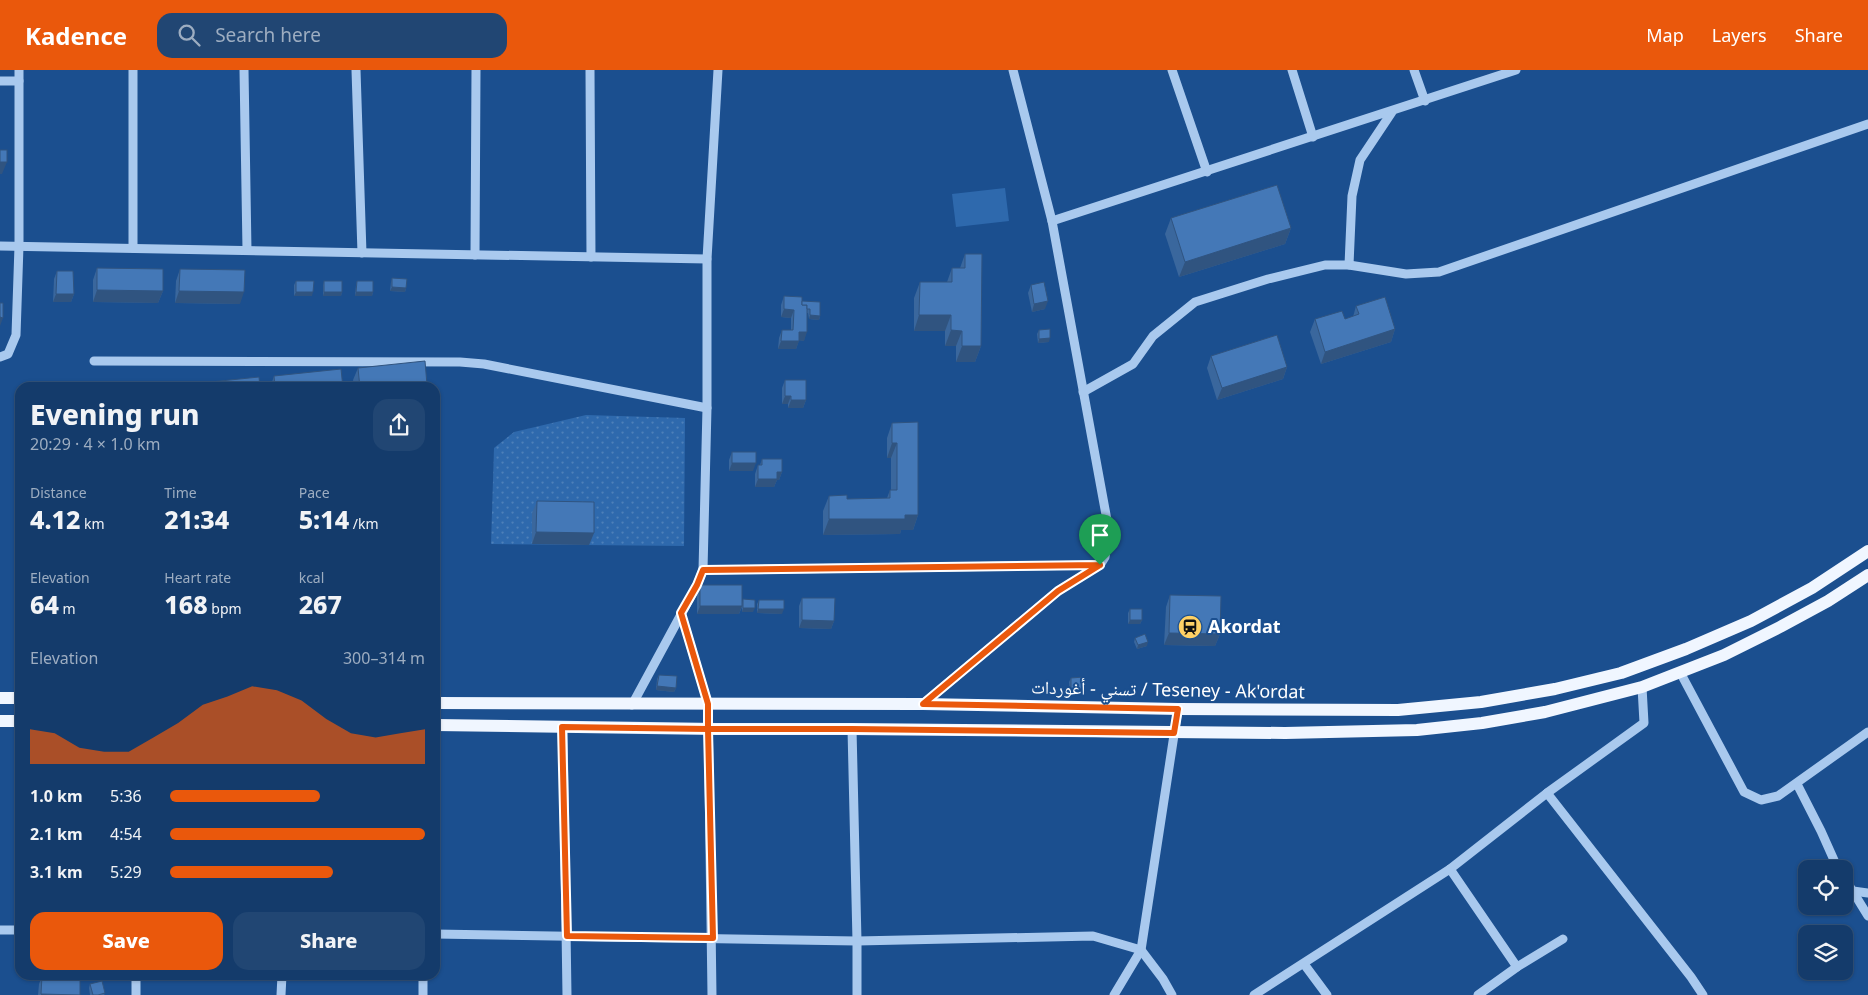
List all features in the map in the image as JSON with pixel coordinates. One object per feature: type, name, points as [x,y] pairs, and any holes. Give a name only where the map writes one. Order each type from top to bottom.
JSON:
[{"type":"main road","name":"تسني - أغوردات / Teseney - Ak'ordat","points":[[440,703],[632,705],[923,704],[1178,709],[1398,710],[1481,702],[1555,690],[1621,673],[1686,649],[1751,621],[1812,588],[1868,551]]},
{"type":"main road","points":[[440,725],[1285,734],[1417,730],[1482,723],[1545,712],[1642,687],[1724,655],[1828,601],[1868,575]]},
{"type":"main road","points":[[0,698],[15,698]]},
{"type":"main road","points":[[0,721],[15,721]]},
{"type":"street","points":[[0,357],[8,354],[16,335],[19,246],[19,70]]},
{"type":"street","points":[[133,70],[133,248]]},
{"type":"street","points":[[244,70],[247,250]]},
{"type":"street","points":[[356,70],[362,252]]},
{"type":"street","points":[[475,254],[476,70]]},
{"type":"street","points":[[590,70],[591,257]]},
{"type":"street","points":[[632,705],[697,585],[703,570],[707,408],[707,259],[718,70]]},
{"type":"street","points":[[923,704],[1058,591],[1100,565],[1105,556],[1109,531],[1052,221],[1014,70]]},
{"type":"street","points":[[1172,70],[1206,172]]},
{"type":"street","points":[[1292,70],[1313,137]]},
{"type":"street","points":[[1414,70],[1424,101]]},
{"type":"street","points":[[1052,221],[1392,112],[1516,70]]},
{"type":"street","points":[[0,81],[19,81]]},
{"type":"street","points":[[1349,265],[1352,196],[1360,160],[1392,112]]},
{"type":"street","points":[[1084,392],[1133,364],[1153,336],[1195,302],[1268,279],[1325,265],[1349,265],[1406,274],[1439,272],[1868,124]]},
{"type":"street","points":[[0,246],[707,259]]},
{"type":"street","points":[[94,361],[460,362],[484,364],[707,408]]},
{"type":"street","points":[[703,570],[1100,565]]},
{"type":"street","points":[[681,613],[708,704],[713,938],[712,995]]},
{"type":"street","points":[[1680,672],[1744,792],[1761,800],[1778,796],[1797,784],[1868,732]]},
{"type":"street","points":[[1254,995],[1450,869],[1547,793],[1644,723],[1642,687]]},
{"type":"street","points":[[1114,995],[1140,950],[1178,709]]},
{"type":"street","points":[[562,727],[567,995]]},
{"type":"street","points":[[852,729],[857,995]]},
{"type":"street","points":[[1797,784],[1822,830],[1834,860]]},
{"type":"street","points":[[1547,793],[1691,977],[1703,995]]},
{"type":"street","points":[[1450,869],[1518,967]]},
{"type":"street","points":[[1853,891],[1868,893]]},
{"type":"street","points":[[1853,891],[1868,916]]},
{"type":"street","points":[[0,930],[15,930]]},
{"type":"street","points":[[440,934],[857,941],[1093,936],[1140,950],[1172,995]]},
{"type":"street","points":[[1478,995],[1563,939]]},
{"type":"street","points":[[1304,964],[1327,995]]},
{"type":"street","points":[[136,980],[136,995]]},
{"type":"street","points":[[281,995],[282,980]]},
{"type":"street","points":[[423,980],[423,995]]},
{"type":"shaded area","points":[[1005,188],[1009,221],[956,227],[952,194]]},
{"type":"shaded area","points":[[586,415],[685,418],[684,546],[491,544],[494,448],[514,432]]},
{"type":"building","points":[[0,150],[7,150],[7,162],[0,162]]},
{"type":"building","points":[[1277,185],[1291,228],[1185,262],[1171,218]]},
{"type":"building","points":[[965,254],[982,254],[981,346],[962,346],[962,331],[951,330],[951,315],[919,315],[920,282],[952,282],[952,268],[965,268]]},
{"type":"building","points":[[97,268],[163,269],[163,291],[97,290]]},
{"type":"building","points":[[180,269],[245,270],[244,292],[179,291]]},
{"type":"building","points":[[57,271],[73,271],[74,294],[56,294]]},
{"type":"building","points":[[392,278],[407,279],[406,288],[392,287]]},
{"type":"building","points":[[296,281],[314,281],[313,292],[296,292]]},
{"type":"building","points":[[324,281],[342,281],[342,292],[324,292]]},
{"type":"building","points":[[357,281],[373,281],[373,292],[356,292]]},
{"type":"building","points":[[1044,282],[1048,301],[1034,304],[1031,285]]},
{"type":"building","points":[[784,296],[802,297],[802,305],[807,305],[807,332],[799,332],[799,341],[781,341],[782,330],[793,330],[794,310],[784,309]]},
{"type":"building","points":[[1385,297],[1395,329],[1325,352],[1315,319],[1342,311],[1345,319],[1359,314],[1356,306]]},
{"type":"building","points":[[802,301],[820,302],[820,316],[810,315],[810,309],[807,309],[807,305],[802,305]]},
{"type":"building","points":[[0,303],[3,303],[3,318],[0,317]]},
{"type":"building","points":[[1050,329],[1050,338],[1039,339],[1039,330]]},
{"type":"building","points":[[1277,335],[1287,367],[1222,388],[1211,356]]},
{"type":"building","points":[[425,361],[427,382],[359,382],[358,368]]},
{"type":"building","points":[[341,369],[342,382],[274,382],[274,376]]},
{"type":"building","points":[[259,377],[259,382],[210,382]]},
{"type":"building","points":[[785,380],[806,380],[806,400],[791,400],[791,396],[785,396]]},
{"type":"building","points":[[918,422],[918,515],[905,515],[905,519],[829,519],[829,496],[847,495],[847,499],[890,498],[890,490],[897,490],[897,443],[892,443],[892,423]]},
{"type":"building","points":[[732,452],[756,452],[756,463],[732,463]]},
{"type":"building","points":[[762,459],[782,459],[782,472],[777,472],[777,479],[758,479],[758,465],[762,465]]},
{"type":"building","points":[[537,501],[594,502],[594,533],[536,532]]},
{"type":"building","points":[[700,585],[742,585],[742,606],[700,606]]},
{"type":"building","name":"Akordat","points":[[1170,595],[1221,596],[1220,634],[1169,633]]},
{"type":"building","points":[[802,598],[835,598],[834,621],[802,620]]},
{"type":"building","points":[[743,599],[755,600],[755,608],[743,608]]},
{"type":"building","points":[[759,600],[784,600],[784,609],[758,609]]},
{"type":"building","points":[[1130,609],[1142,609],[1142,620],[1130,620]]},
{"type":"building","points":[[1145,634],[1148,642],[1138,645],[1135,638]]},
{"type":"building","points":[[659,675],[677,676],[676,688],[657,686]]},
{"type":"building","points":[[1084,677],[1084,689],[1071,690],[1071,678]]},
{"type":"building","points":[[42,980],[80,980],[80,995],[41,994]]},
{"type":"building","points":[[102,981],[105,993],[93,995],[90,984]]},
{"type":"place","name":"Akordat","points":[[1190,627]]},
{"type":"route","points":[[1100,565],[703,570],[681,613],[708,704],[708,729],[562,727],[567,936],[713,938],[708,729],[1174,733],[1178,709],[923,704],[1058,591],[1100,565]]}]
